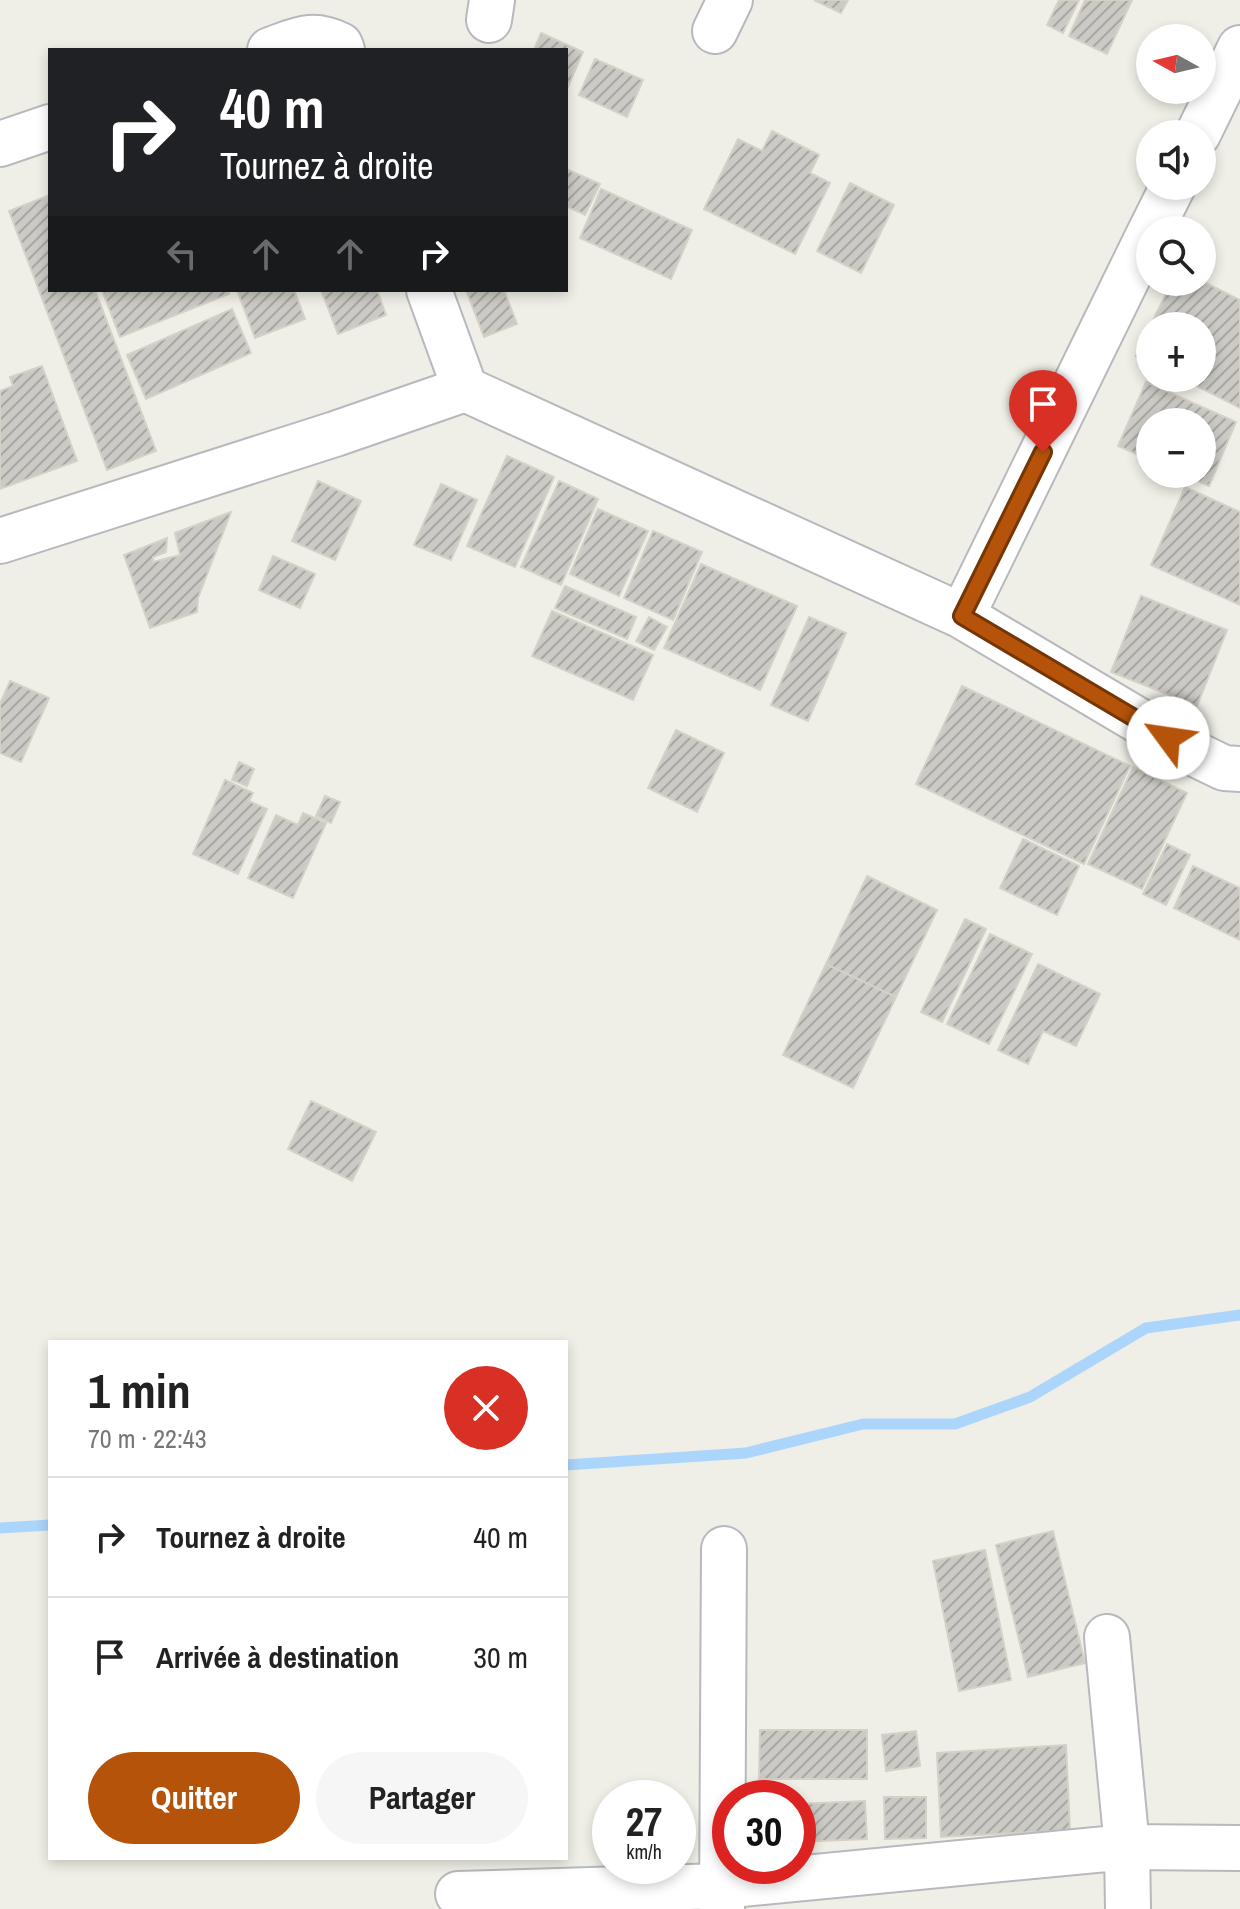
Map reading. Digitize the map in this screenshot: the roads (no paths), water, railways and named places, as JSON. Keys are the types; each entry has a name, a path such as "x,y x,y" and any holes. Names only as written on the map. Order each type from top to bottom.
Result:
{"street":[{"path":"276,48 310,36 326,38 341,48"},
{"path":"1205,120 1240,48"},
{"path":"0,144 48,128"},
{"path":"962,616 1136,260"},
{"path":"430,292 465,389"},
{"path":"0,541 465,389 962,616 1193,753 1224,768 1240,769"},
{"path":"721,1898 724,1549"},
{"path":"1107,1637 1127,1847 1128,1909"},
{"path":"458,1894 721,1898 1127,1847 1240,1848"}],"waterway":[{"path":"568,1465 746,1453 863,1424 955,1424 1030,1397 1146,1328 1240,1315"},
{"path":"0,1528 48,1525"}]}
